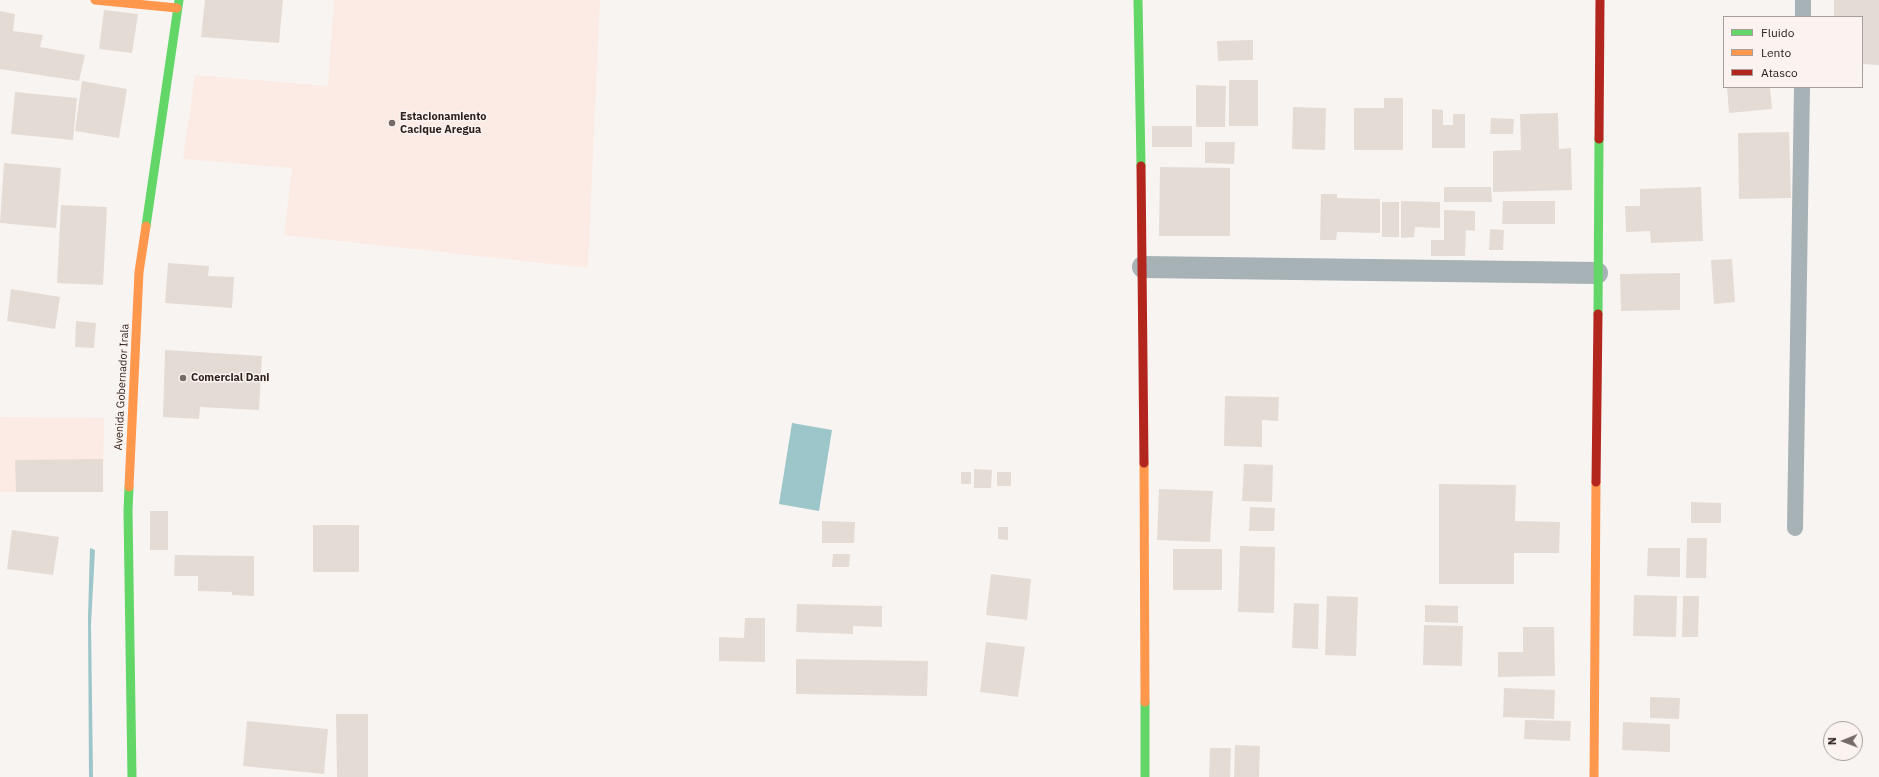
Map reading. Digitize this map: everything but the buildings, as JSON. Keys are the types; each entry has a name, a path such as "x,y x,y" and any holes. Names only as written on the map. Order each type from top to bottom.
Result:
{"street":[{"path":"95,0 178,4"},
{"path":"1138,0 1143,267 1145,777"},
{"path":"1594,777 1600,0"},
{"name":"Avenida Gobernador Irala","path":"132,777 128,511 139,272 178,4"},
{"path":"1143,267 1597,273"}],"lane":[{"path":"1803,0 1803,16"},
{"path":"1795,528 1802,88"}],"shaded area":[{"name":"Estacionamiento Cacique Aregua","path":"334,0 600,0 588,268 284,235 292,168 183,159 195,75 328,86"},
{"path":"0,417 104,418 103,492 0,492"}],"water":[{"path":"792,423 832,430 819,511 779,504"},
{"path":"90,548 95,550 91,624 93,777 89,777 88,617"}],"traffic: fast":[{"path":"146,226 179,0"},
{"path":"1138,0 1141,166"},
{"path":"1598,314 1599,139"},
{"path":"129,487 128,511 132,777"},
{"path":"1145,702 1145,777"}],"traffic: slow":[{"path":"95,0 177,8"},
{"path":"129,487 139,272 146,226"},
{"path":"1144,463 1145,702"},
{"path":"1594,777 1596,482"}],"traffic: jam":[{"path":"1599,139 1600,0"},
{"path":"1141,166 1144,463"},
{"path":"1596,482 1598,314"}],"place":[{"name":"Estacionamiento Cacique Aregua","path":"392,123"},
{"name":"Comercial Dani","path":"183,378"}]}
